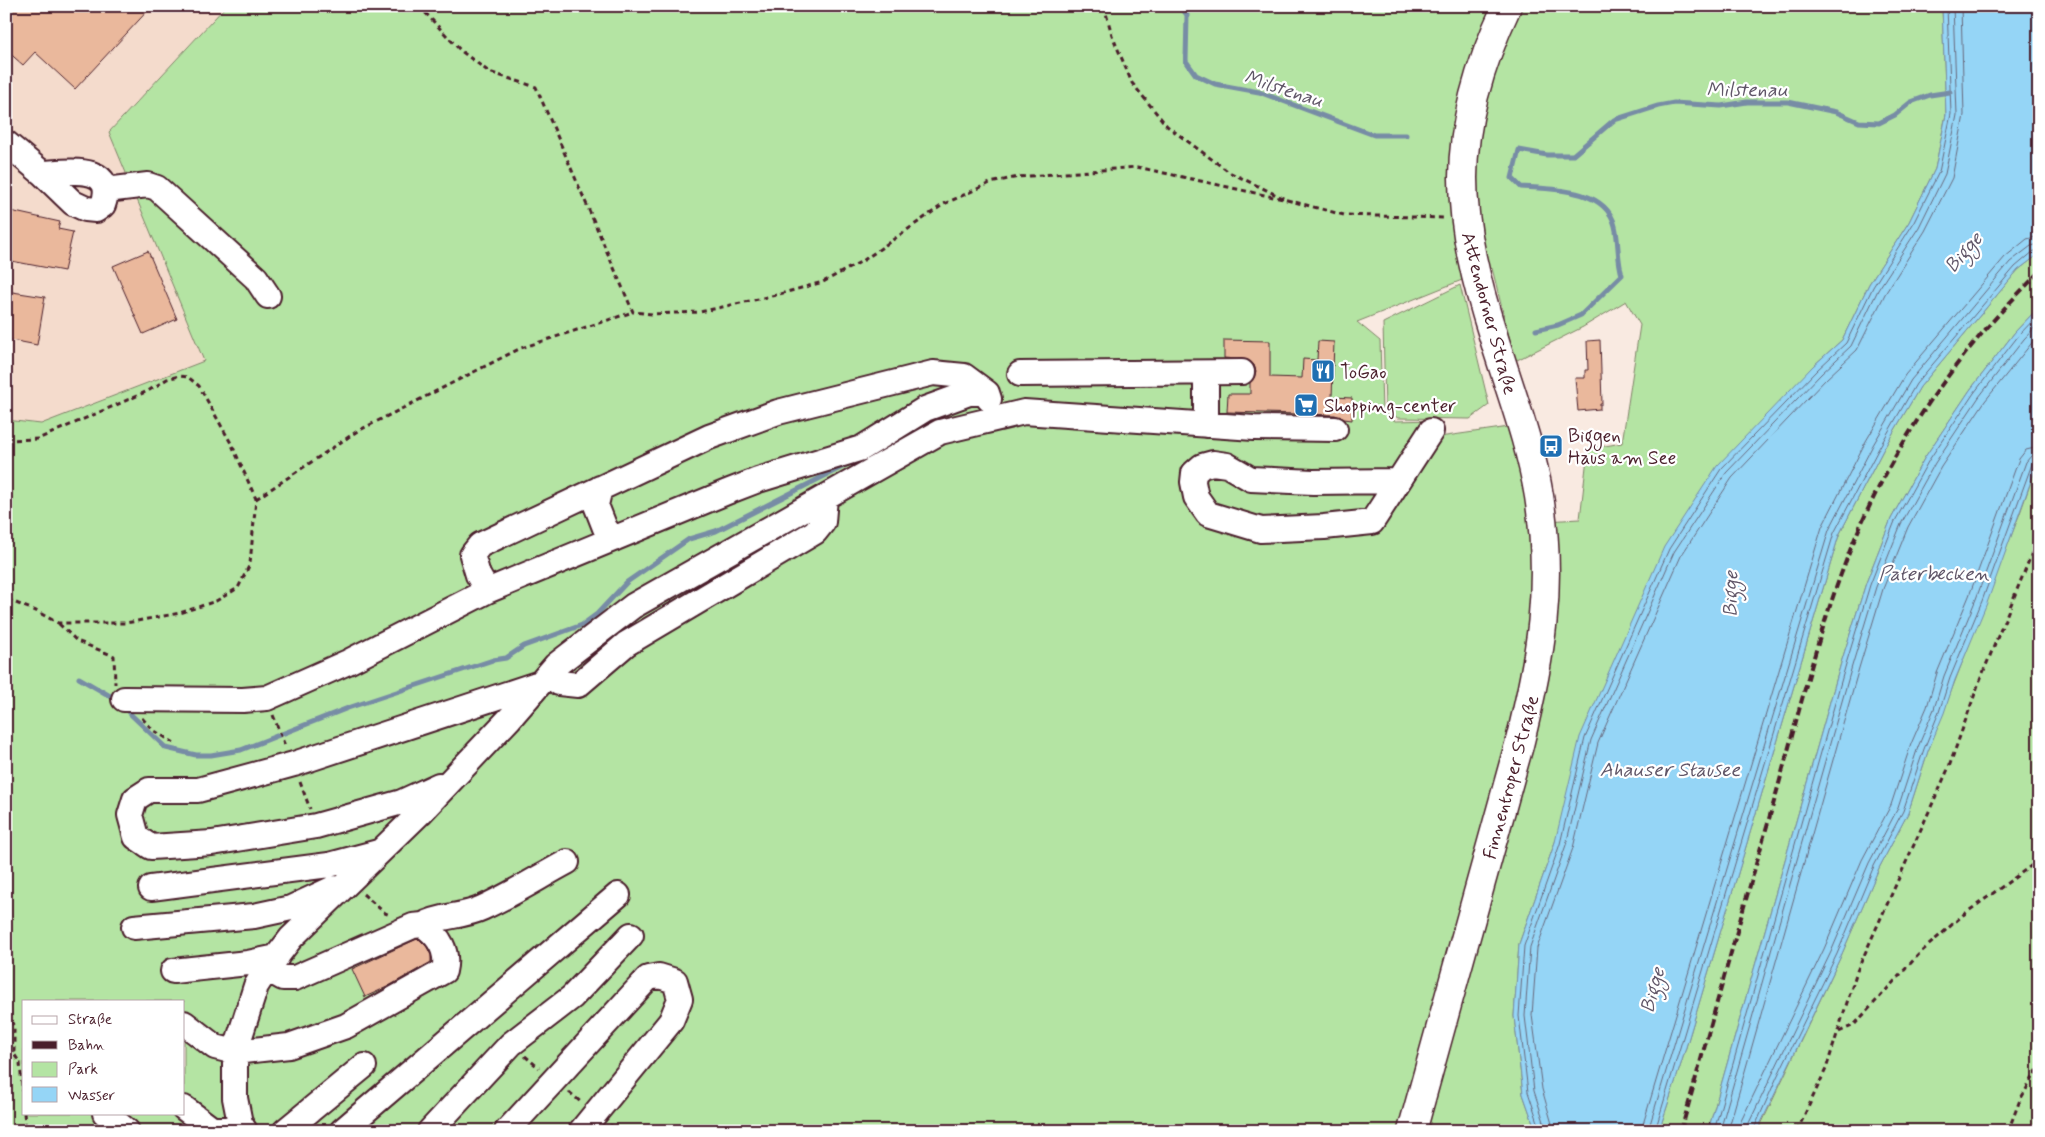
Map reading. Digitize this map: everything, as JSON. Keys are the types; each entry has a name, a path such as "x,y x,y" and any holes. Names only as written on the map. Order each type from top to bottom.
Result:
{"main road":[{"name":"Attendorner Straße","path":"1507,6 1487,55 1475,95 1468,128 1463,178 1466,217 1475,271 1492,335 1519,417"},
{"name":"Finnentroper Straße","path":"1412,1131 1508,788 1540,654 1545,596 1544,538 1535,476 1519,417"}],"street":[{"path":"6,142 73,203 86,209 96,210 103,205 106,190 148,185 157,188 256,278 268,296"},
{"path":"1020,374 1242,372"},
{"path":"1206,373 1206,425"},
{"path":"487,591 478,575 472,555 480,545 709,437 769,416 933,374 964,376 986,393 998,418"},
{"path":"124,699 243,700 267,698 348,662 487,591 758,480 862,448 925,409 969,393 986,393"},
{"path":"185,1109 211,1130 242,1127 234,1081 235,1052 256,986 272,963 291,938 452,779 510,718 556,665 633,606 940,432 1024,412 1254,428 1335,430"},
{"path":"1398,481 1312,482 1251,479 1227,464 1213,463 1202,466 1194,473 1193,482 1196,497 1208,514 1261,530 1324,527 1372,522 1430,431"},
{"path":"600,488 596,505 605,528 614,540"},
{"path":"452,779 402,802 316,826 212,843 152,846 136,837 130,815 135,799 149,790 198,790 294,764 544,679"},
{"path":"151,888 329,865 380,852"},
{"path":"272,963 283,978 295,978 418,925 481,909 567,862"},
{"path":"134,927 254,916 291,908 349,882"},
{"path":"342,1131 618,895"},
{"path":"185,1024 215,1047 235,1052 289,1046 346,1026 444,971 445,950 431,930 418,925"},
{"path":"430,1131 511,1044 572,997 631,936"},
{"path":"172,971 248,963 272,963"},
{"path":"507,1131 648,978 659,976 675,981 680,999 672,1021 581,1131"},
{"path":"285,1131 364,1066"},
{"path":"106,1114 126,1131"}],"path":[{"path":"419,6 461,51 488,72 536,87 633,312"},
{"path":"1104,6 1112,35 1132,83 1168,126 1229,172 1288,200"},
{"path":"256,499 356,432 521,348 633,312 652,314 700,312 823,282 864,260 944,204 990,183 1018,177 1137,167 1288,200 1344,215 1434,219 1466,217"},
{"path":"6,440 38,438 148,391 167,379 179,376 188,377 199,386 232,445 256,499 250,564 238,588 216,601 180,613 126,623 58,623 36,611 6,599"},
{"path":"1797,1131 1826,1069 1858,971 1949,767 1978,685 2039,536"},
{"path":"278,730 282,740"},
{"path":"1839,1032 1854,1025 1921,952 1963,915 2039,860"},
{"path":"349,882 385,913 418,925"},
{"path":"6,1013 14,1026 14,1054 20,1063 22,1085"},
{"path":"2008,1131 2020,1100 2039,1067"},
{"path":"24,1114 26,1131"}],"shaded area":[{"path":"6,6 226,6 109,132 204,361 41,424 6,420"}],"green space":[{"path":"226,6 1942,6 1946,114 1935,169 1909,222 1869,284 1842,340 1813,366 1555,842 1519,944 1514,1016 1523,1094 1536,1131 6,1131 6,420 41,424 204,361 109,132","holes":["1492,268 1515,361 1583,327 1626,301 1640,325 1622,443 1588,449 1580,519 1529,522 1527,479 1509,427 1439,437 1436,420 1395,421 1382,411 1380,341 1357,322"]},
{"path":"2039,254 2039,307 2015,332 1970,390 1925,457 1891,519 1866,583 1841,663 1708,1131 1659,1131 1681,1064 1839,535 1883,450 1920,387 2018,270"},
{"path":"1460,285 1489,405 1470,419 1398,418 1385,410 1383,323"},
{"path":"2039,459 2039,1131 1758,1131 1841,956 1879,868 1908,813 1928,751"}],"water":[{"name":"Ahauser Stausee","path":"1942,6 2039,6 2039,254 2018,270 1920,387 1883,450 1839,535 1681,1064 1659,1131 1536,1131 1523,1094 1514,1016 1519,944 1555,842 1580,737 1664,547 1717,466 1813,366 1842,340 1869,284 1909,222 1935,169 1946,115"},
{"name":"Paterbecken","path":"2039,307 2039,459 1987,603 1928,751 1908,813 1879,868 1841,956 1757,1131 1708,1131 1841,663 1866,583 1891,519 1925,457 1970,390 2015,332"}],"building":[{"path":"6,6 152,6 75,89 35,52 23,65 6,50"},
{"path":"6,210 60,222 58,229 73,232 64,271 6,260"},
{"path":"148,251 177,319 143,334 113,266"},
{"path":"6,291 45,297 37,345 6,339"},
{"path":"1224,340 1270,341 1270,377 1302,378 1303,359 1317,360 1318,341 1334,342 1332,397 1352,398 1352,420 1335,415 1227,412 1228,394 1250,394 1250,382 1254,378 1256,371 1254,365 1248,360 1224,358"},
{"path":"1600,340 1602,404 1600,404 1600,409 1578,411 1575,378 1585,378 1585,370 1588,370 1587,341"},
{"path":"417,939 427,947 431,955 431,962 365,997 352,969"}],"waterway":[{"name":"Milstenau","path":"1180,6 1187,15 1186,61 1196,75 1215,84 1259,92 1374,135 1406,135"},
{"name":"Milstenau","path":"1536,330 1558,325 1581,315 1622,275 1615,226 1610,213 1601,204 1589,197 1576,193 1521,187 1512,178 1519,150 1547,155 1573,155 1614,120 1674,103 1721,106 1747,102 1788,102 1836,112 1859,122 1879,123 1895,115 1911,102 1930,95 1950,92"},
{"path":"900,438 931,424"},
{"path":"123,707 166,748 196,755 211,755 241,750 348,708 493,660 506,658 524,646 582,625 597,614 627,582 689,539 716,531 850,463"},
{"path":"79,678 117,700"}],"railway":[{"path":"1681,1131 1809,674 1849,553 1885,476 1929,403 1980,336 2039,273"}],"place":[{"name":"ToGao","path":"1323,371"},
{"name":"Shopping-center","path":"1306,405"},
{"name":"Biggen Haus am See","path":"1551,446"}],"water label":[{"name":"Bigge","path":"1963,252"},
{"name":"Bigge","path":"1730,594"},
{"name":"Bigge","path":"1652,990"}]}
